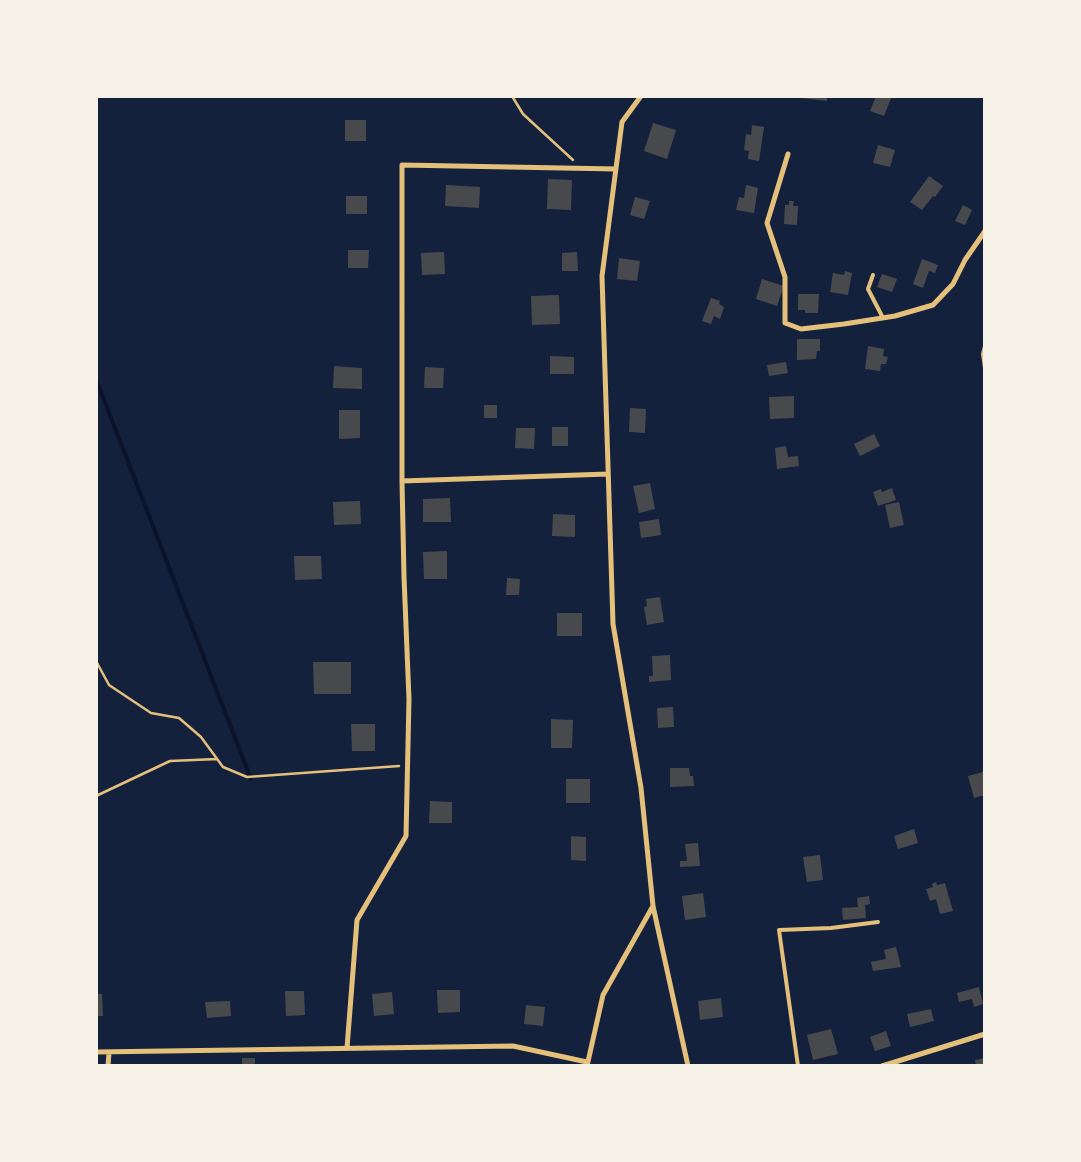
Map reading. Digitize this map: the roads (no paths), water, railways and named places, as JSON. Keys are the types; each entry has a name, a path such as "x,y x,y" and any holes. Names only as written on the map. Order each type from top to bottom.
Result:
{"street":[{"path":"641,96 622,122 602,276 613,624 641,788 653,906 688,1066"},
{"path":"788,154 767,223 785,277 786,323 801,329 895,316 933,305 953,284 965,260 985,231"},
{"path":"347,1048 357,920 406,836 409,699 402,481 402,165 616,169"},
{"path":"402,481 608,474"},
{"path":"96,1052 513,1046 587,1064 603,995 653,906"},
{"path":"882,1066 985,1034"},
{"path":"108,1066 109,1052"}],"lane":[{"path":"873,275 868,289 883,318"},
{"path":"985,346 983,354 985,368"},
{"path":"798,1066 779,930 831,928 878,922"}],"waterway":[{"path":"96,379 251,779"}]}
